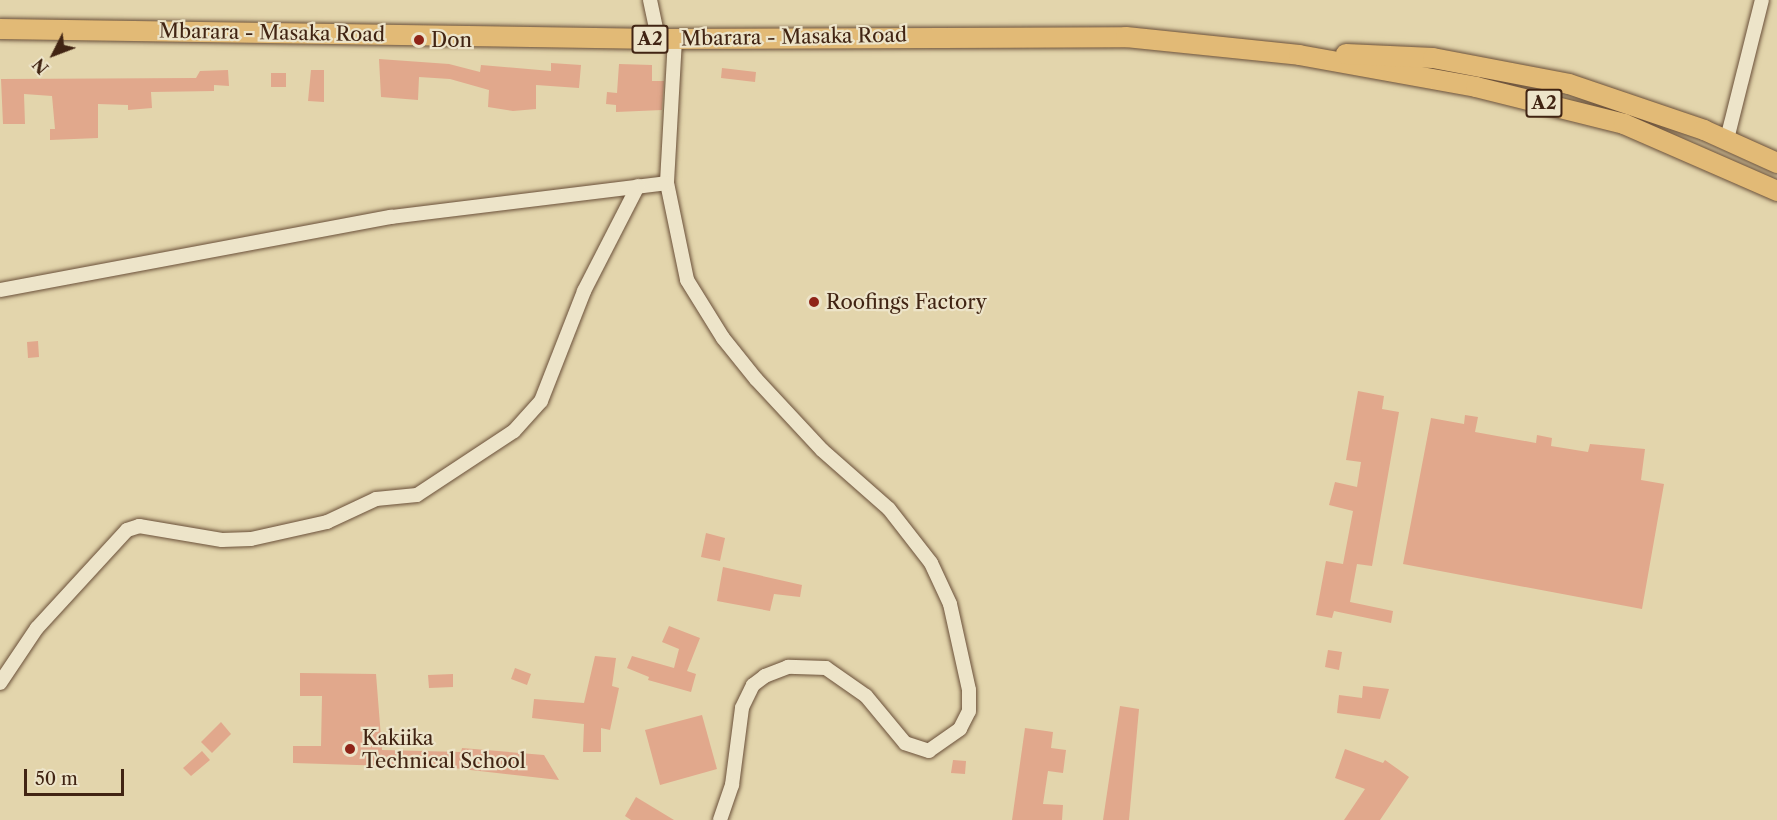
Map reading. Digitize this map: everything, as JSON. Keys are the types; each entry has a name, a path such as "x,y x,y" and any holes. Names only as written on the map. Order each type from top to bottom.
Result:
{"highway":[{"name":"Mbarara - Masaka Road","path":"0,29 667,39 1126,37 1299,55 1476,87 1624,124 1777,191"},
{"name":"Mbarara - Masaka Road","path":"1299,55 1433,58 1569,84 1727,140 1777,163"}],"street":[{"path":"650,0 667,39 667,183 687,280 723,338 822,450 889,509 931,563 950,604 969,690 969,711 960,729 929,751 905,743 867,696 826,669 788,667 765,676 753,685 742,708 732,785 720,820"},
{"path":"1727,140 1762,0"},
{"path":"0,290 391,217 667,183"},
{"path":"0,683 37,628 128,530 139,526 222,540 251,539 327,522 376,499 417,495 514,431 541,401 584,291 638,186"}],"building":[{"path":"379,59 449,64 480,72 481,65 551,71 551,63 581,65 579,88 536,85 536,109 513,111 488,107 489,90 450,79 419,77 418,100 381,97"},
{"path":"619,64 652,65 652,81 664,81 662,110 616,112 616,105 606,104 607,92 617,93"},
{"path":"722,68 756,72 755,82 721,78"},
{"path":"228,70 229,86 214,85 214,91 151,92 152,108 128,110 128,105 98,104 98,138 50,140 50,129 55,129 52,96 24,94 25,124 3,124 1,79 196,78 200,71"},
{"path":"311,70 324,70 324,102 308,101"},
{"path":"271,73 286,73 286,87 271,87"},
{"path":"38,341 39,357 28,358 27,342"},
{"path":"1358,391 1384,396 1382,409 1399,412 1372,566 1357,564 1350,602 1393,611 1391,623 1334,611 1332,618 1316,615 1326,561 1343,564 1353,511 1329,505 1335,482 1357,487 1361,462 1346,460"},
{"path":"1465,415 1478,417 1475,432 1536,443 1537,435 1552,438 1551,446 1588,452 1590,444 1645,449 1641,480 1664,484 1642,609 1403,564 1431,418 1464,424"},
{"path":"706,533 725,538 720,561 701,557"},
{"path":"723,567 802,585 800,597 774,594 770,611 717,601"},
{"path":"669,626 700,638 687,671 696,674 691,692 648,680 649,677 627,668 632,656 674,668 679,649 662,642"},
{"path":"1328,650 1342,652 1339,670 1325,667"},
{"path":"595,656 616,658 612,686 619,688 610,730 601,728 601,752 583,752 584,724 532,718 534,699 584,703"},
{"path":"515,668 531,674 527,685 511,679"},
{"path":"300,673 376,674 382,750 461,752 462,748 544,755 559,780 453,768 293,763 293,746 321,746 322,696 300,696"},
{"path":"453,674 453,687 429,688 428,675"},
{"path":"1363,686 1389,689 1380,719 1337,713 1339,695 1362,698"},
{"path":"1120,706 1139,709 1129,820 1103,820"},
{"path":"702,715 717,769 660,785 645,730"},
{"path":"221,722 231,734 212,753 201,742"},
{"path":"1025,728 1053,732 1051,748 1066,750 1063,773 1048,771 1043,804 1063,805 1062,820 1012,820"},
{"path":"1345,749 1383,763 1385,760 1409,777 1380,820 1344,820 1365,789 1335,778"},
{"path":"202,751 210,760 191,776 183,768"},
{"path":"953,760 966,761 965,774 951,773"},
{"path":"636,797 674,820 631,820 625,816"}],"place":[{"name":"Don","path":"419,40"},
{"name":"Roofings Factory","path":"814,302"},
{"name":"Kakiika Technical School","path":"350,749"}]}
